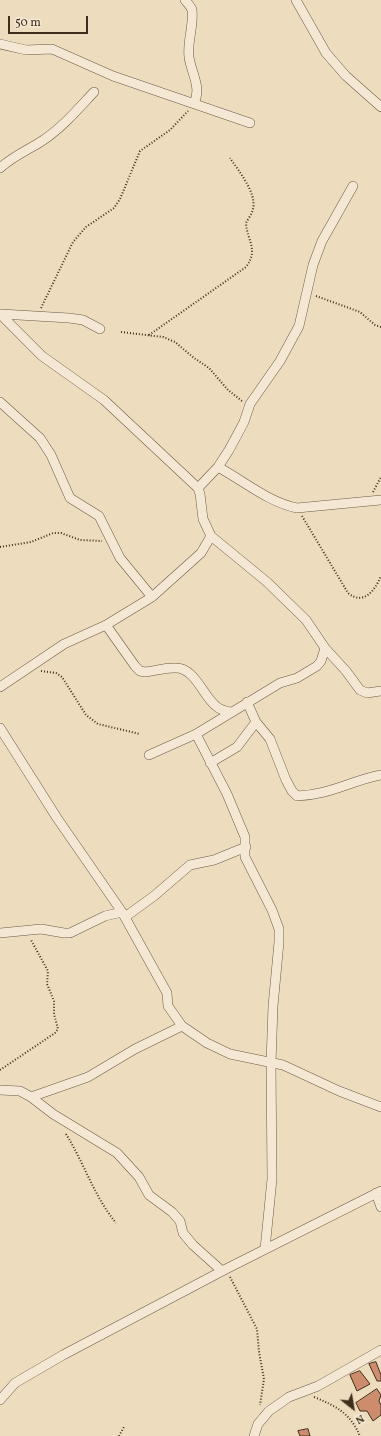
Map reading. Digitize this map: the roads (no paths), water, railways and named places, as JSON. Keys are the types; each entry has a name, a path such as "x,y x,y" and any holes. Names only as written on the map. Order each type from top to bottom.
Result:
{"street":[{"path":"184,0 192,10 189,56 197,86 198,96 194,103"},
{"path":"296,0 326,53 346,76 381,107"},
{"path":"0,44 26,50 52,49 113,76 194,103 250,124"},
{"path":"0,168 19,153 41,142 54,132 94,92"},
{"path":"198,488 218,467 229,450 244,422 249,406 262,385 280,361 299,326 313,265 322,241 353,186"},
{"path":"0,314 83,320 100,329"},
{"path":"0,314 42,356 104,400 198,488 203,519 211,536 268,582 306,620 325,648 362,692 367,693 381,691"},
{"path":"0,402 40,438 51,455 70,498 99,516 120,558 152,597"},
{"path":"218,467 275,502 298,508 381,500"},
{"path":"0,687 64,644 106,625 152,597 201,553 211,536"},
{"path":"106,625 134,666 140,671 145,672 177,667 184,669 190,674 214,705 220,710 230,712"},
{"path":"149,755 196,734 280,683 297,678 317,666 321,662 325,648"},
{"path":"247,702 256,722 270,739 286,780 292,791 298,796 314,795 332,791 363,779 381,775"},
{"path":"210,763 237,747 256,722"},
{"path":"0,728 57,818 124,914 167,993 168,1006 171,1012 182,1026 207,1043 230,1054 283,1065 359,1100 381,1107"},
{"path":"196,734 227,794 245,837 245,857 272,910 278,929 279,942 273,1006 271,1063 272,1179 265,1249"},
{"path":"0,933 41,929 64,933 70,932 106,916 124,914 154,896 190,865 214,860 246,846"},
{"path":"32,1097 88,1077 135,1049 182,1026"},
{"path":"0,1090 20,1091 32,1097 53,1114 117,1153 139,1177 149,1195 172,1212 180,1221 183,1233 193,1245 224,1270"},
{"path":"0,1400 15,1383 224,1270 378,1192 381,1207"},
{"path":"254,1436 258,1424 269,1411 289,1397 318,1386 381,1350"}]}
